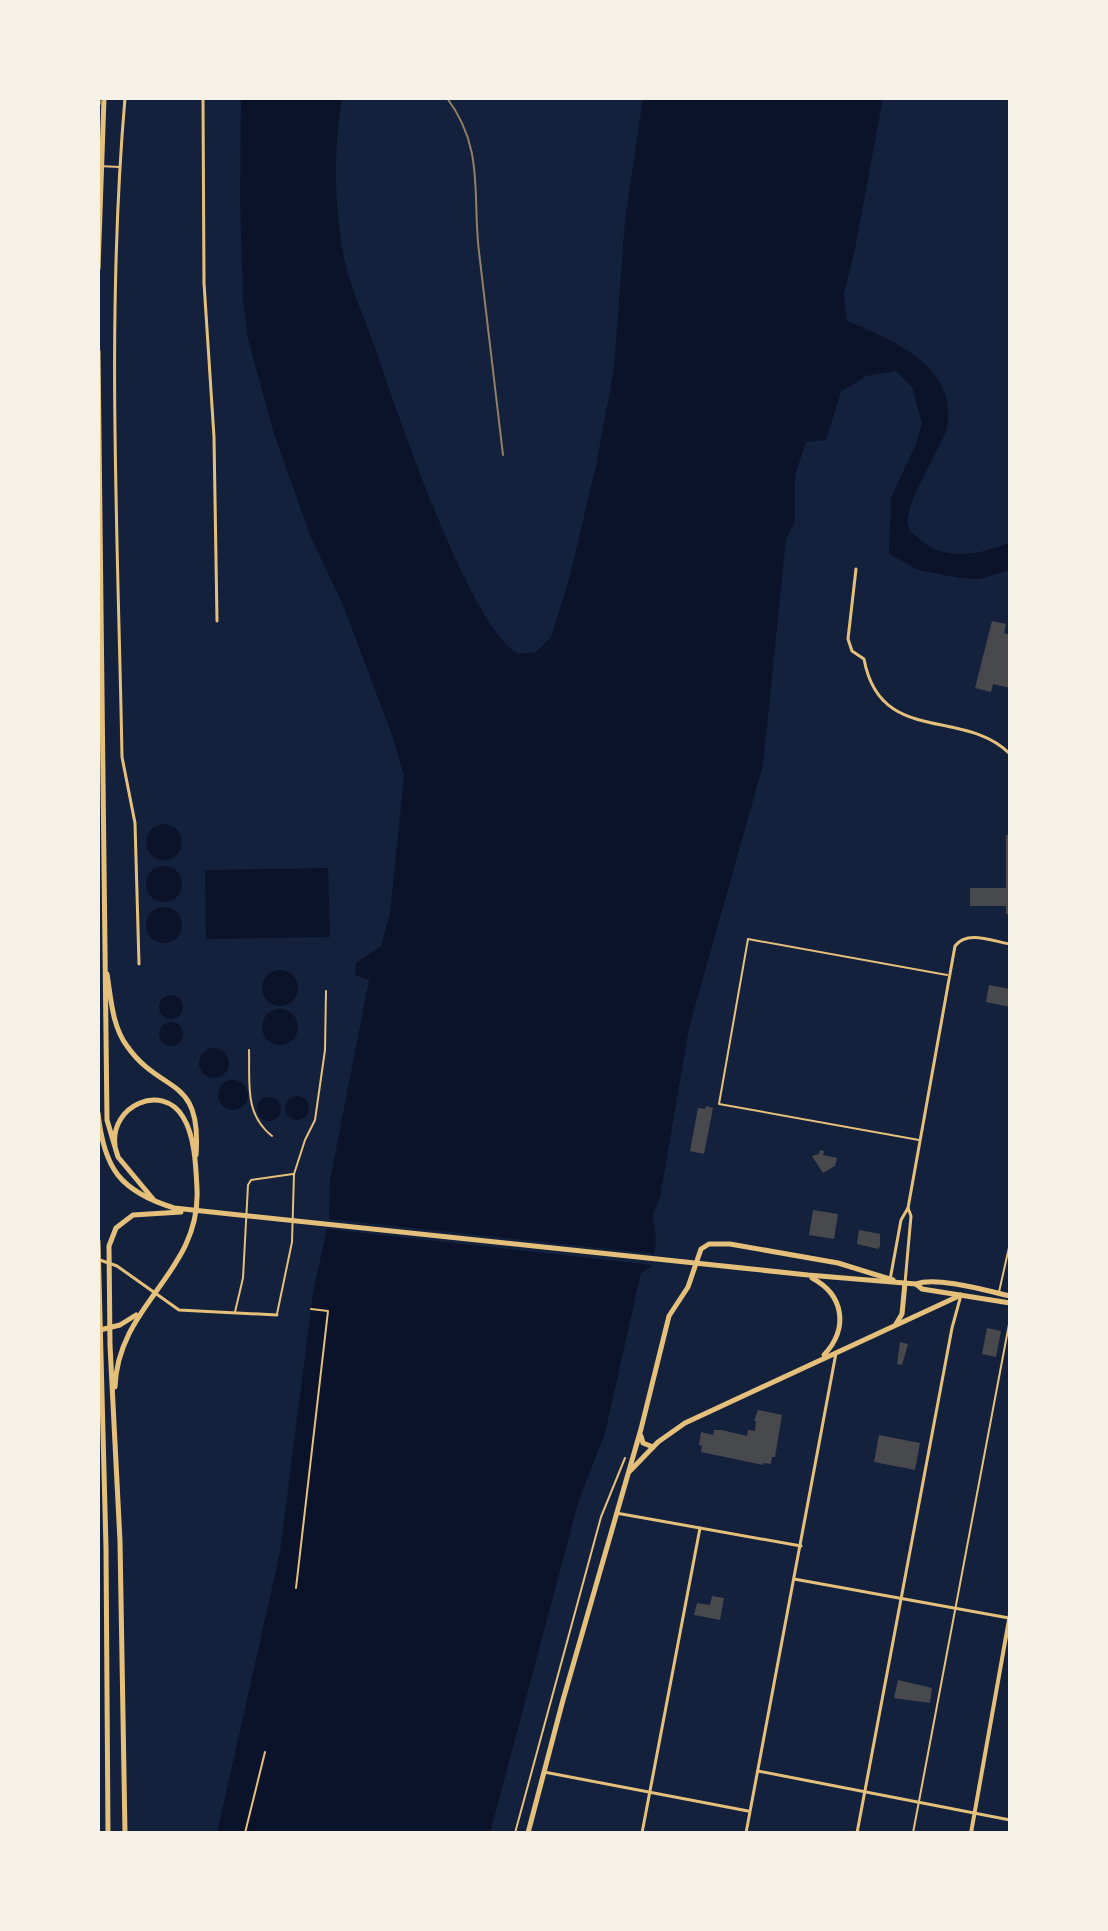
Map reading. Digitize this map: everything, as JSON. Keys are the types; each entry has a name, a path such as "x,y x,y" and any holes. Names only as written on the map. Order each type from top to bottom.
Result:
{"main road":[{"path":"98,269 104,98"},
{"path":"98,351 107,1120 118,1157 155,1201"},
{"path":"105,955 112,1005 121,1038 137,1058 177,1087 190,1103 197,1135 197,1206 193,1233 187,1248 140,1312 124,1340 117,1362 113,1404"},
{"path":"118,1157 115,1131 125,1112 138,1103 160,1100 170,1104 183,1117 195,1164"},
{"path":"98,1113 101,1137 110,1164 128,1186 139,1195 190,1212"},
{"path":"125,1833 120,1547 109,1262 111,1240 120,1224 133,1215 190,1212 808,1275 890,1280"},
{"path":"98,1241 106,1535 108,1833"},
{"path":"528,1833 641,1429 669,1316 688,1287 704,1246 730,1244 838,1263 905,1283 923,1281 1010,1296"},
{"path":"808,1275 826,1286 840,1313 838,1335 820,1359"},
{"path":"895,1327 902,1314 905,1283"},
{"path":"916,1284 922,1289 1010,1303"},
{"path":"629,1472 653,1447 685,1423 962,1294"},
{"path":"100,1330 120,1325 140,1312"},
{"path":"641,1429 643,1443 653,1447"}],"street":[{"path":"125,98 113,321 122,757 135,823 139,964"},
{"path":"203,98 204,283 214,437 217,621"},
{"path":"856,569 848,639 852,651 864,659 872,686 886,702 905,716 981,735 1010,754"},
{"path":"890,1280 921,1141 954,950 963,938 1010,944"},
{"path":"905,1283 911,1223 908,1208"},
{"path":"98,1260 109,1262 171,1306 187,1312 277,1315"},
{"path":"857,1833 952,1328 962,1294"},
{"path":"746,1833 836,1351"},
{"path":"616,1513 801,1546"},
{"path":"642,1833 700,1528"},
{"path":"794,1579 1010,1617 971,1833"},
{"path":"758,1771 1010,1820"},
{"path":"544,1772 750,1811"}],"lane":[{"path":"98,166 120,167"},
{"path":"921,1141 719,1104 745,954 748,939 951,975"},
{"path":"277,1315 292,1242 294,1174 315,1120 325,1050 326,991"},
{"path":"249,1050 252,1110 261,1127 272,1136"},
{"path":"235,1312 243,1278 248,1185 251,1180 294,1174"},
{"path":"999,1293 1010,1243"},
{"path":"913,1833 1010,1319"}],"path":[{"path":"296,1588 328,1311 311,1309"},
{"path":"515,1833 601,1517 628,1448"},
{"path":"245,1833 265,1752"}],"water":[{"path":"241,98 342,98 336,159 337,201 341,242 351,282 415,460 456,559 498,635 518,654 536,652 551,637 570,576 596,465 614,368 625,220 643,98 883,98 844,294 847,321 901,346 932,372 943,388 948,406 947,428 912,502 908,527 928,546 950,553 975,553 1010,542 1010,570 979,579 918,570 889,554 891,498 916,444 922,423 912,387 896,371 866,376 841,392 826,440 806,442 795,475 795,521 786,539 763,765 689,1028 660,1198 653,1215 656,1240 653,1265 641,1273 605,1433 579,1500 490,1833 217,1833 280,1552 313,1293 329,1219 330,1180 369,980 355,975 356,963 381,946 390,913 404,776 392,735 343,605 311,538 273,431 248,339 243,299 240,201"},
{"path":"164,824 176,830 182,842 176,854 164,860 152,854 146,842 152,830"},
{"path":"164,866 176,872 182,884 176,896 164,902 152,896 146,884 152,872"},
{"path":"328,868 330,937 206,939 205,870"},
{"path":"164,907 176,913 182,925 176,937 164,943 152,937 146,925 152,913"},
{"path":"280,970 292,976 298,988 292,1000 280,1006 268,1000 262,988 268,976"},
{"path":"171,995 179,999 183,1007 179,1015 171,1019 163,1015 159,1007 163,999"},
{"path":"280,1009 292,1015 298,1027 292,1039 280,1045 268,1039 262,1027 268,1015"},
{"path":"171,1022 179,1026 183,1034 179,1042 171,1046 163,1042 159,1034 163,1026"},
{"path":"214,1048 225,1052 229,1063 225,1074 214,1078 203,1074 199,1063 203,1052"},
{"path":"233,1080 244,1084 248,1095 244,1106 233,1110 222,1106 218,1095 222,1084"},
{"path":"297,1096 305,1100 309,1108 305,1116 297,1120 289,1116 285,1108 289,1100"},
{"path":"269,1097 277,1101 281,1109 277,1117 269,1121 261,1117 257,1109 261,1101"}],"pier":[{"path":"329,1219 655,1254 653,1265 327,1229"}],"building":[{"path":"992,621 1006,624 1004,633 1010,635 1010,688 993,684 991,692 975,688"},
{"path":"1006,835 1010,835 1010,914 1006,914 1006,906 970,906 970,888 1006,888"},
{"path":"989,985 1010,989 1010,1007 986,1002"},
{"path":"706,1106 713,1108 704,1154 690,1151 698,1108 705,1109"},
{"path":"820,1150 824,1151 823,1155 837,1158 835,1166 823,1173 812,1156 819,1154"},
{"path":"813,1210 838,1214 834,1239 809,1235"},
{"path":"859,1230 880,1234 878,1249 857,1244"},
{"path":"987,1328 1001,1331 996,1357 982,1354"},
{"path":"900,1342 908,1344 902,1365 897,1364"},
{"path":"758,1410 782,1415 771,1464 701,1452 701,1432 713,1435 714,1430 722,1430 747,1436 748,1430 755,1431 754,1421"},
{"path":"879,1435 920,1443 915,1470 874,1462"},
{"path":"712,1596 724,1598 720,1620 694,1615 697,1603 710,1605"},
{"path":"898,1680 932,1688 930,1703 894,1698"}],"railway":[{"path":"98,107 103,98"},
{"path":"447,98 467,135 475,172 479,252 503,455"}]}
